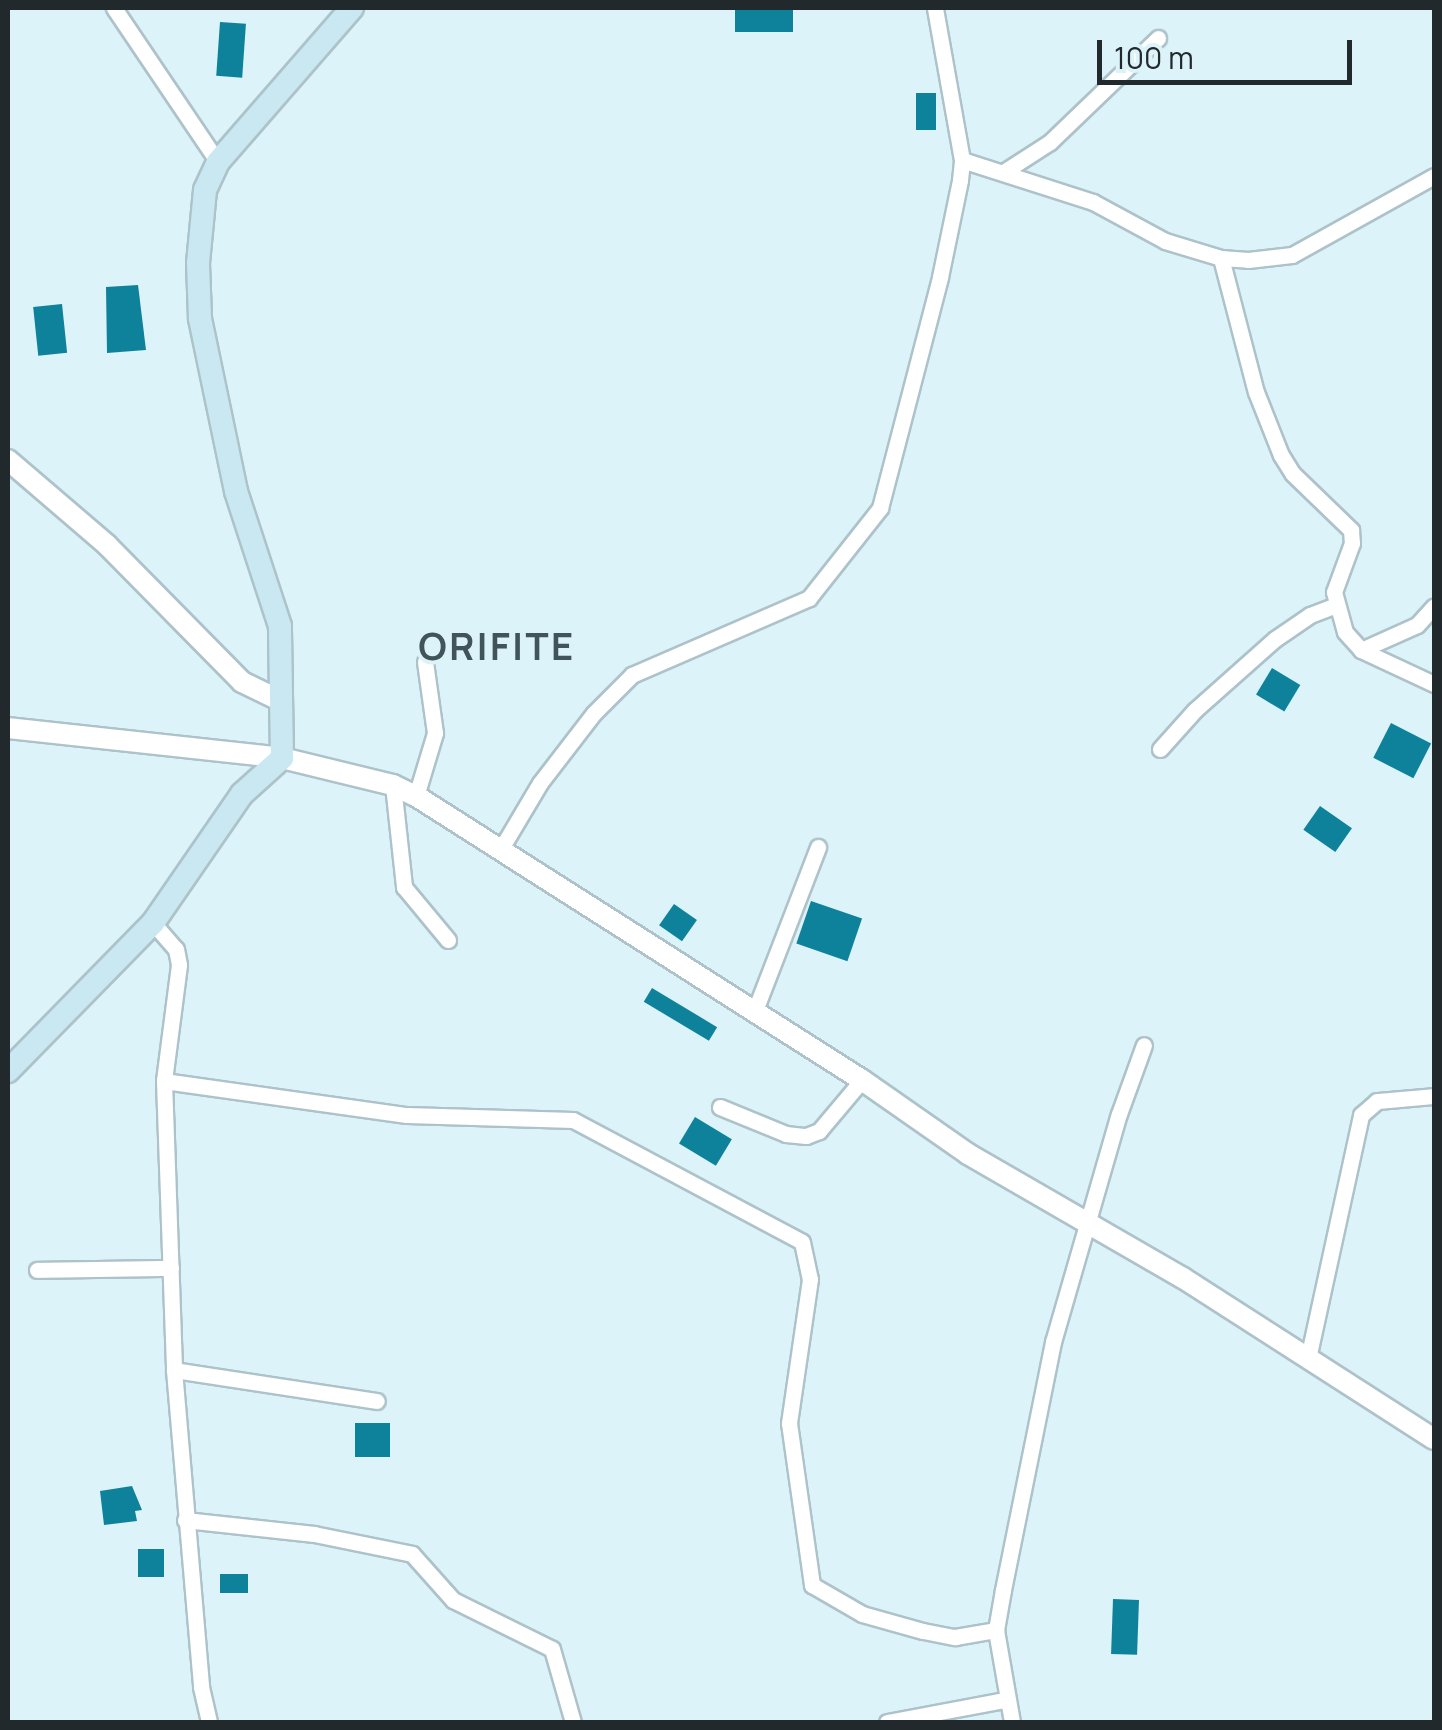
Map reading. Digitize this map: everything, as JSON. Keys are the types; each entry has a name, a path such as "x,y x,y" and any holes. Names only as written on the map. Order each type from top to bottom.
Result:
{"main road":[{"path":"8,1071 154,923 242,794 282,758 280,626 236,491 200,318 198,263 205,190 218,162 342,12"}],"street":[{"path":"114,8 218,162"},
{"path":"502,846 540,783 594,713 632,675 809,598 880,508 940,277 962,160 934,8"},
{"path":"1004,170 1050,142 1158,38"},
{"path":"962,160 1004,170 1093,202 1166,242 1220,258 1248,260 1292,255 1434,176"},
{"path":"1220,258 1256,392 1281,455 1293,474 1351,530 1352,543 1334,592 1334,606 1344,632 1362,650 1434,684"},
{"path":"8,460 108,545 242,682 281,701"},
{"path":"1160,749 1195,710 1275,639 1310,615 1334,606"},
{"path":"1362,650 1417,625 1434,606"},
{"path":"416,796 436,733 425,662"},
{"path":"8,728 282,758 393,784 502,846 862,1080 968,1154 1090,1221 1309,1354 1434,1439"},
{"path":"393,784 404,887 448,940"},
{"path":"754,1013 818,846"},
{"path":"154,923 176,949 179,965 164,1082 174,1370 201,1687 209,1722"},
{"path":"1012,1722 1005,1700 996,1630 1053,1342 1118,1114 1144,1046"},
{"path":"720,1107 786,1134 806,1136 820,1131 862,1080"},
{"path":"164,1082 407,1115 573,1120 802,1242 810,1279 789,1423 812,1586 862,1614 923,1631 955,1637 996,1630"},
{"path":"1309,1354 1361,1115 1377,1101 1434,1096"},
{"path":"37,1270 170,1268"},
{"path":"174,1370 378,1400"},
{"path":"185,1520 314,1534 412,1554 453,1600 552,1648 573,1722"},
{"path":"887,1722 1005,1700"}],"building":[{"path":"735,8 793,8 793,32 735,32"},
{"path":"220,22 246,24 242,78 216,76"},
{"path":"916,93 936,93 936,130 916,130"},
{"path":"138,285 146,350 107,353 106,287"},
{"path":"62,304 67,353 38,356 33,307"},
{"path":"1272,668 1300,685 1284,712 1256,695"},
{"path":"1391,723 1431,743 1413,778 1373,758"},
{"path":"1320,806 1352,828 1335,852 1303,830"},
{"path":"811,901 862,919 847,961 796,944"},
{"path":"674,904 697,920 682,941 659,925"},
{"path":"652,988 717,1027 709,1041 644,1002"},
{"path":"695,1117 732,1139 716,1166 679,1144"},
{"path":"355,1423 390,1423 390,1457 355,1457"},
{"path":"132,1486 142,1510 135,1511 137,1521 104,1525 100,1491"},
{"path":"138,1549 164,1549 164,1577 138,1577"},
{"path":"220,1574 248,1574 248,1593 220,1593"},
{"path":"1113,1599 1139,1600 1137,1655 1111,1654"}],"district":[{"name":"ORIFITE","path":"497,646"}]}
